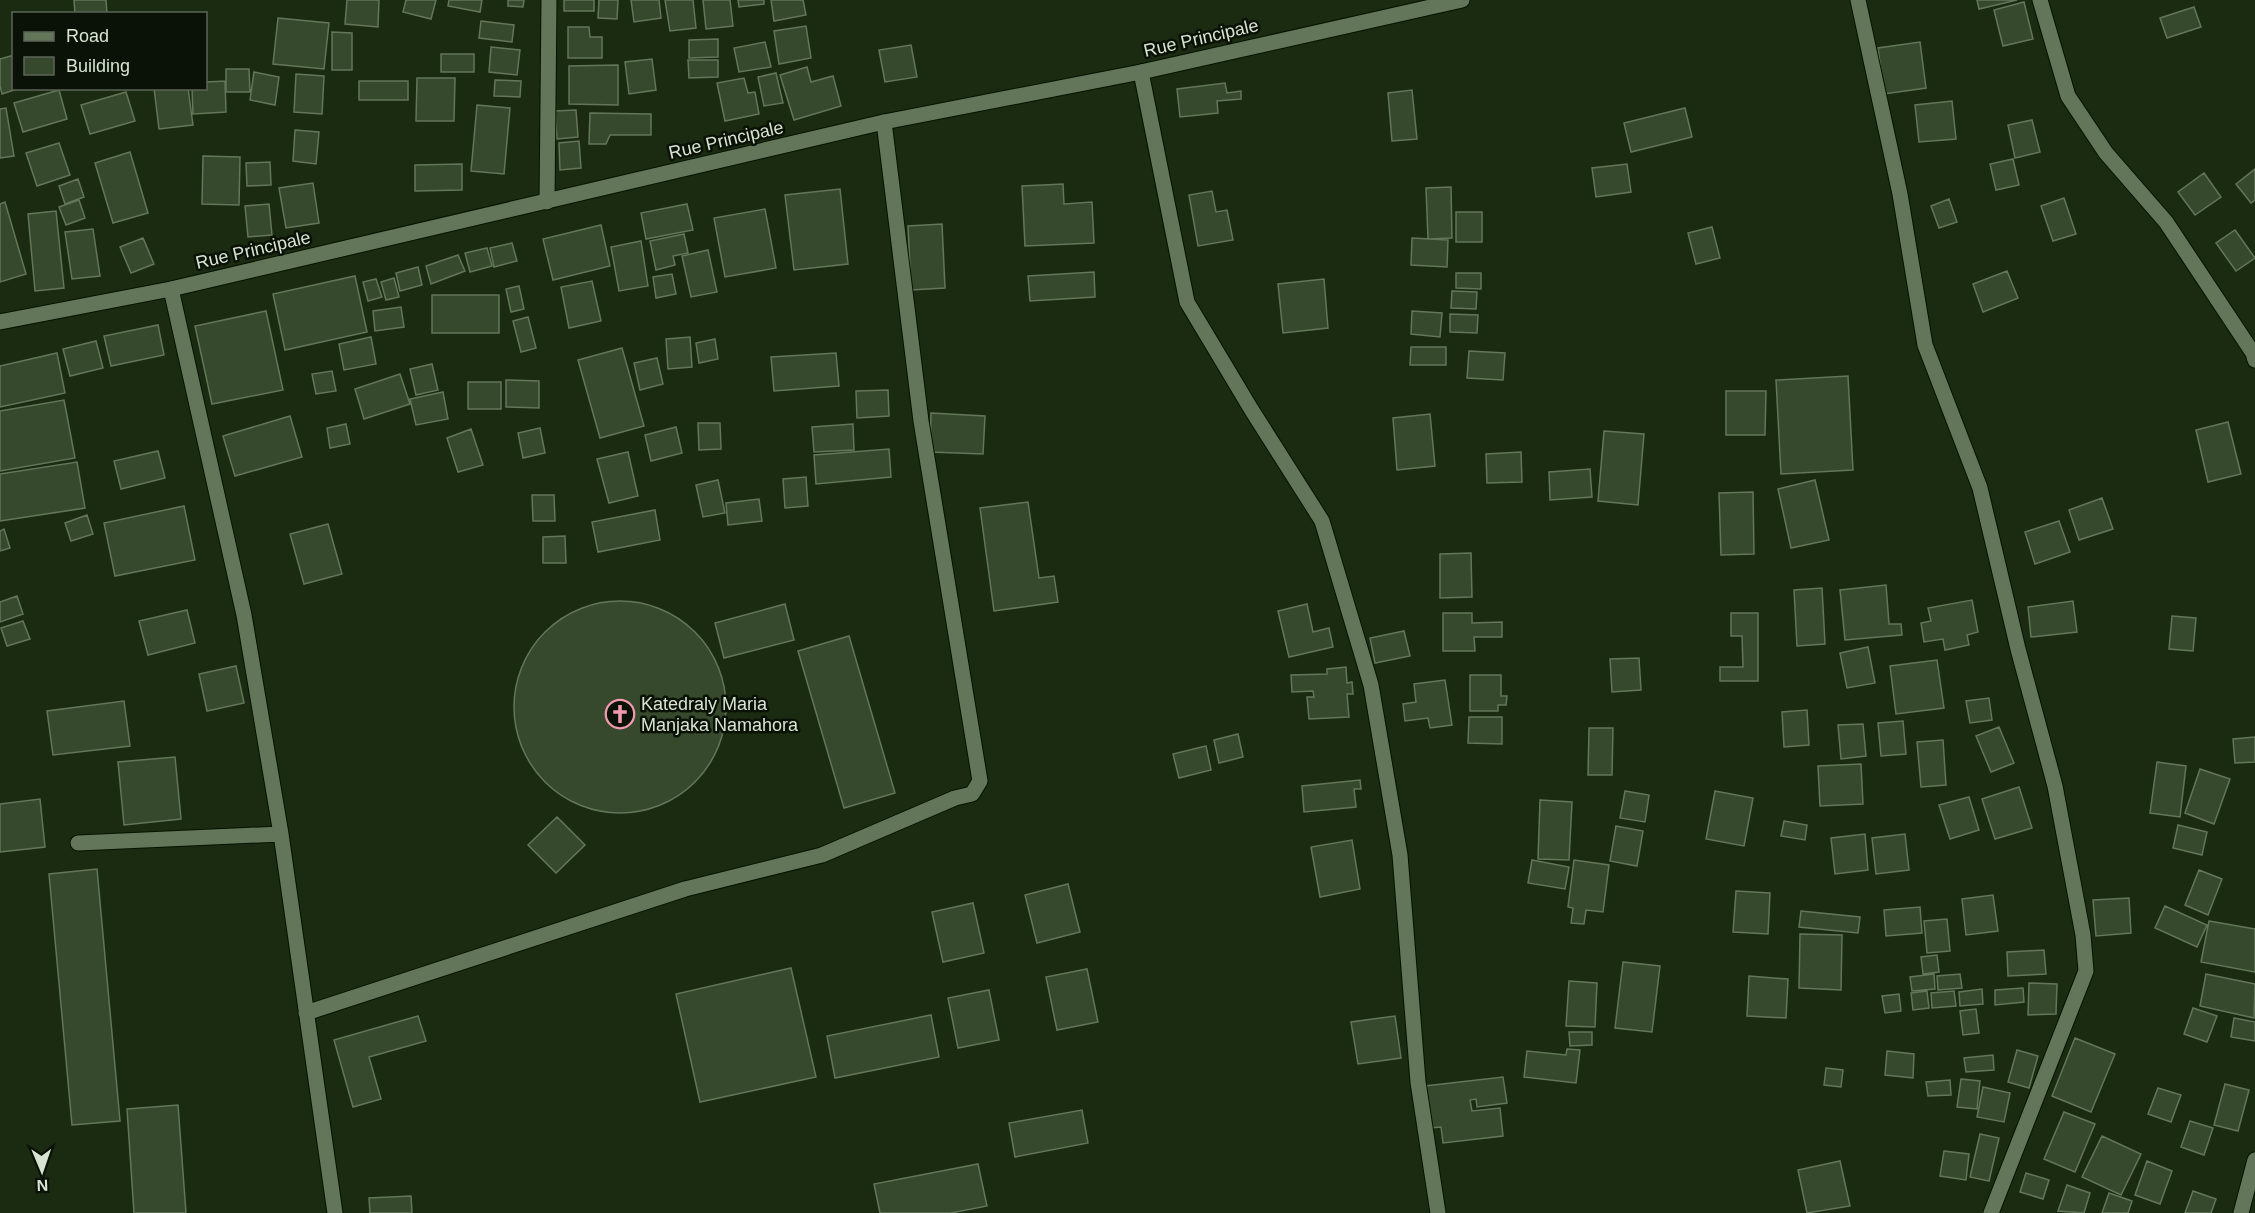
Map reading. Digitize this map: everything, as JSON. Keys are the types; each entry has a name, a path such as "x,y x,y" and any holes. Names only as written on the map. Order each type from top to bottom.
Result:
{"street":[{"path":"547,202 549,0"},
{"name":"Rue Principale","path":"0,322 171,289 884,122 1141,72 1462,0"},
{"path":"1858,0 1900,194 1924,345 1980,488 2018,650 2055,786 2083,935 2086,970 1991,1213"},
{"path":"2040,0 2068,96 2106,153 2166,222 2253,352 2255,360"},
{"path":"1141,72 1187,302 1322,521 1371,686 1400,855 1418,1082 1438,1213"},
{"path":"306,1013 685,889 822,855 955,798 972,794 980,781 921,421 884,122"},
{"path":"171,289 244,615 281,834 334,1213"},
{"path":"78,843 281,834"},
{"path":"2241,1213 2255,1160"}],"building":[{"path":"74,0 106,0 107,12 75,12"},
{"path":"347,0 379,0 378,27 345,24"},
{"path":"406,0 436,0 431,19 403,12"},
{"path":"449,0 482,0 480,12 448,6"},
{"path":"508,0 524,0 523,7 508,6"},
{"path":"564,0 594,0 594,11 564,11"},
{"path":"599,0 618,0 617,19 598,18"},
{"path":"631,0 659,0 661,18 634,22"},
{"path":"665,0 693,0 696,28 670,31"},
{"path":"703,0 730,0 733,26 706,29"},
{"path":"738,0 764,0 764,4 739,7"},
{"path":"771,0 803,0 806,15 774,21"},
{"path":"1977,0 2017,0 1979,9"},
{"path":"2024,2 2033,39 2003,46 1994,10"},
{"path":"2194,7 2201,27 2167,38 2160,18"},
{"path":"278,18 329,23 324,69 273,64"},
{"path":"481,21 514,25 512,42 479,38"},
{"path":"806,26 811,58 779,64 774,31"},
{"path":"568,27 589,27 590,37 602,37 602,58 568,58"},
{"path":"332,32 352,33 352,70 332,70"},
{"path":"718,39 718,57 689,58 689,40"},
{"path":"765,42 771,67 739,72 734,48"},
{"path":"1920,42 1926,88 1884,94 1878,48"},
{"path":"911,45 917,77 885,82 879,50"},
{"path":"491,47 520,50 517,75 489,72"},
{"path":"441,54 474,54 474,72 441,72"},
{"path":"12,56 12,90 14,90 2,94 0,86 0,59"},
{"path":"652,59 656,90 629,94 625,62"},
{"path":"688,60 718,60 718,77 689,78"},
{"path":"618,65 618,105 569,104 569,66"},
{"path":"807,67 811,82 833,76 841,106 794,120 780,75"},
{"path":"226,69 249,69 250,92 226,92"},
{"path":"254,72 279,77 275,105 250,100"},
{"path":"776,73 783,103 764,106 758,77"},
{"path":"296,74 324,76 322,114 294,112"},
{"path":"417,78 455,78 454,121 416,121"},
{"path":"744,78 748,93 755,92 759,114 725,121 717,83"},
{"path":"495,80 521,81 520,97 494,96"},
{"path":"225,81 226,112 193,114 192,90 207,90 207,82"},
{"path":"359,81 408,81 408,100 359,100"},
{"path":"1225,83 1227,93 1241,91 1241,99 1217,101 1218,113 1180,117 1177,89"},
{"path":"59,90 67,119 23,132 14,103"},
{"path":"154,90 188,90 193,125 159,129"},
{"path":"1412,90 1417,139 1392,141 1388,93"},
{"path":"126,92 135,121 90,134 81,105"},
{"path":"1952,101 1956,139 1919,142 1915,105"},
{"path":"477,105 510,108 504,174 471,171"},
{"path":"6,108 14,156 0,158 0,109"},
{"path":"1685,108 1692,137 1631,152 1624,123"},
{"path":"576,110 578,137 557,139 555,111"},
{"path":"590,113 651,114 651,135 610,135 606,144 589,144"},
{"path":"2032,120 2040,152 2015,158 2008,125"},
{"path":"295,130 319,132 316,164 293,161"},
{"path":"579,141 581,168 560,170 559,143"},
{"path":"59,143 70,175 37,186 26,153"},
{"path":"130,152 148,213 113,223 95,163"},
{"path":"203,156 240,157 239,205 202,204"},
{"path":"2013,159 2019,185 1996,190 1990,164"},
{"path":"270,162 271,185 247,186 246,163"},
{"path":"462,164 462,190 415,191 415,165"},
{"path":"1627,164 1631,192 1596,197 1592,168"},
{"path":"2255,169 2255,200 2251,203 2236,184"},
{"path":"2204,173 2221,197 2195,215 2178,192"},
{"path":"78,179 84,197 65,204 59,186"},
{"path":"313,183 319,223 286,228 279,188"},
{"path":"1063,184 1064,204 1092,202 1094,243 1025,246 1022,186"},
{"path":"1451,187 1452,238 1428,239 1426,188"},
{"path":"840,189 848,264 794,270 785,195"},
{"path":"1212,191 1216,212 1227,210 1233,240 1198,246 1189,195"},
{"path":"2064,198 2076,234 2053,241 2041,206"},
{"path":"1949,199 1957,222 1939,228 1931,206"},
{"path":"79,200 85,218 66,225 59,207"},
{"path":"5,202 26,274 0,282 0,204"},
{"path":"269,204 272,235 248,237 245,206"},
{"path":"687,204 693,230 646,239 641,213"},
{"path":"765,209 776,268 725,277 714,218"},
{"path":"56,211 64,288 35,291 28,214"},
{"path":"1456,212 1482,212 1482,242 1456,242"},
{"path":"942,224 945,288 911,290 908,226"},
{"path":"601,225 610,266 553,280 543,239"},
{"path":"1712,227 1720,258 1696,264 1688,233"},
{"path":"93,229 100,276 72,279 65,232"},
{"path":"2235,230 2255,258 2236,271 2216,243"},
{"path":"684,234 688,253 673,256 675,265 656,270 650,241"},
{"path":"143,238 154,264 131,273 120,247"},
{"path":"1412,238 1448,240 1447,267 1411,265"},
{"path":"641,241 648,286 619,291 611,247"},
{"path":"512,243 517,261 494,267 490,248"},
{"path":"487,248 492,266 470,272 465,253"},
{"path":"708,250 717,292 691,297 682,256"},
{"path":"458,255 465,271 431,284 426,266"},
{"path":"418,267 422,285 400,291 396,273"},
{"path":"2007,271 2018,298 1983,312 1973,284"},
{"path":"1094,272 1095,297 1030,301 1028,276"},
{"path":"1456,273 1481,273 1481,289 1456,288"},
{"path":"672,274 676,294 656,298 653,277"},
{"path":"355,276 367,332 285,350 273,294"},
{"path":"394,278 399,297 386,300 381,282"},
{"path":"376,279 382,297 368,301 363,282"},
{"path":"1324,279 1328,328 1283,333 1278,284"},
{"path":"592,281 601,321 569,328 561,287"},
{"path":"519,286 524,309 511,312 506,289"},
{"path":"1452,291 1477,292 1476,309 1451,308"},
{"path":"432,295 499,295 499,333 432,333"},
{"path":"401,307 404,327 375,331 373,311"},
{"path":"266,311 283,390 212,404 195,326"},
{"path":"1412,311 1442,313 1440,337 1411,334"},
{"path":"1450,314 1478,315 1477,333 1450,332"},
{"path":"528,317 536,348 521,352 513,321"},
{"path":"158,325 164,355 111,366 104,336"},
{"path":"371,337 376,364 344,370 339,344"},
{"path":"690,337 692,367 668,369 666,339"},
{"path":"715,339 718,359 699,363 696,343"},
{"path":"96,341 103,368 70,376 63,349"},
{"path":"1411,347 1446,347 1446,365 1410,365"},
{"path":"622,348 644,426 600,438 578,360"},
{"path":"1469,351 1505,353 1503,380 1467,378"},
{"path":"57,353 65,393 0,407 0,366"},
{"path":"836,353 839,386 774,391 771,357"},
{"path":"657,358 663,384 640,390 634,363"},
{"path":"432,364 438,390 416,395 410,369"},
{"path":"332,371 336,391 316,394 312,374"},
{"path":"400,374 410,404 364,419 355,389"},
{"path":"1848,376 1853,470 1781,474 1776,380"},
{"path":"506,380 539,381 539,408 506,407"},
{"path":"468,382 501,382 501,409 468,409"},
{"path":"888,390 889,416 857,418 856,391"},
{"path":"1726,391 1766,391 1765,435 1726,435"},
{"path":"443,392 448,419 416,425 410,399"},
{"path":"64,400 75,458 0,471 0,411"},
{"path":"931,413 985,416 983,454 930,452"},
{"path":"1430,414 1435,466 1397,470 1393,418"},
{"path":"290,416 302,457 235,476 223,436"},
{"path":"2228,422 2241,474 2208,482 2196,430"},
{"path":"698,423 720,423 721,449 699,450"},
{"path":"346,424 350,444 330,448 327,428"},
{"path":"853,424 854,450 814,452 812,427"},
{"path":"676,427 682,453 651,461 645,435"},
{"path":"540,428 545,453 523,458 518,433"},
{"path":"471,429 483,465 458,472 447,438"},
{"path":"1604,431 1644,434 1638,505 1598,501"},
{"path":"889,449 891,477 816,484 814,455"},
{"path":"158,451 165,478 121,489 114,461"},
{"path":"628,452 638,496 609,503 597,459"},
{"path":"1521,452 1522,482 1487,483 1486,454"},
{"path":"77,462 85,508 0,521 0,474"},
{"path":"1590,469 1592,497 1550,500 1549,472"},
{"path":"806,477 808,506 785,508 783,479"},
{"path":"718,480 725,513 703,517 696,485"},
{"path":"1815,480 1829,540 1791,548 1778,489"},
{"path":"1753,492 1754,554 1721,555 1719,493"},
{"path":"532,495 554,495 555,521 533,521"},
{"path":"2102,498 2113,529 2079,540 2069,510"},
{"path":"759,499 762,521 728,525 726,503"},
{"path":"1028,502 1039,578 1054,576 1058,602 994,611 980,508"},
{"path":"184,506 195,560 115,576 104,523"},
{"path":"655,510 660,540 598,552 592,522"},
{"path":"87,515 93,534 71,541 65,523"},
{"path":"2059,521 2070,552 2035,564 2025,532"},
{"path":"328,524 342,574 304,584 290,534"},
{"path":"4,529 10,548 0,551 0,531"},
{"path":"565,536 566,563 543,563 543,537"},
{"path":"1471,553 1472,597 1440,598 1440,554"},
{"path":"1886,585 1889,624 1901,624 1902,635 1845,640 1840,590"},
{"path":"1822,588 1825,644 1797,646 1794,590"},
{"path":"17,596 23,614 0,622 0,602"},
{"path":"1972,600 1978,632 1967,635 1969,645 1945,650 1943,639 1924,642 1921,623 1931,621 1928,608"},
{"name":"Katedraly Maria Manjaka Namahora","path":"610,601 630,601 651,605 670,613 695,632 708,648 718,666 724,686 726,707 724,728 718,748 708,766 695,782 670,801 651,809 630,813 610,813 589,809 570,801 538,774 526,757 518,738 514,717 514,697 518,676 526,657 553,625 570,613 589,605"},
{"path":"2073,601 2077,632 2031,637 2028,607"},
{"path":"785,604 794,640 724,658 715,623"},
{"path":"1307,604 1313,632 1329,628 1333,647 1289,657 1278,611"},
{"path":"187,610 195,643 148,655 139,621"},
{"path":"1443,613 1472,613 1472,623 1502,622 1502,637 1474,637 1475,651 1443,651"},
{"path":"1731,613 1758,613 1758,681 1720,681 1720,667 1743,667 1742,636 1731,636"},
{"path":"2172,616 2196,618 2193,651 2169,649"},
{"path":"23,621 30,639 7,646 1,628"},
{"path":"1404,631 1410,656 1375,663 1370,638"},
{"path":"849,636 895,793 844,808 798,651"},
{"path":"1868,647 1875,683 1847,688 1840,653"},
{"path":"1639,658 1641,690 1612,692 1610,659"},
{"path":"1937,660 1944,708 1896,714 1890,666"},
{"path":"236,666 244,703 207,711 199,674"},
{"path":"1346,667 1347,683 1352,682 1353,694 1347,694 1349,717 1309,719 1307,697 1314,697 1313,691 1292,692 1291,675 1327,674 1327,669"},
{"path":"1470,675 1501,675 1501,696 1507,696 1506,705 1498,705 1498,711 1470,711"},
{"path":"1445,680 1452,725 1430,728 1428,718 1405,721 1403,704 1416,702 1414,684"},
{"path":"1989,698 1992,720 1970,723 1966,701"},
{"path":"124,701 130,746 53,755 47,711"},
{"path":"1807,710 1809,745 1784,747 1782,712"},
{"path":"1469,717 1502,717 1502,744 1468,743"},
{"path":"1903,721 1906,754 1881,756 1878,723"},
{"path":"1863,724 1866,756 1841,759 1838,725"},
{"path":"1999,727 2014,763 1991,772 1976,736"},
{"path":"1589,728 1613,728 1612,775 1588,775"},
{"path":"1238,734 1243,757 1219,763 1214,740"},
{"path":"2255,737 2255,762 2235,763 2233,739"},
{"path":"1943,740 1946,785 1921,787 1917,742"},
{"path":"1206,746 1211,770 1179,778 1173,754"},
{"path":"175,757 181,819 124,825 118,762"},
{"path":"2157,762 2186,766 2180,817 2150,813"},
{"path":"1861,764 1863,804 1820,806 1818,766"},
{"path":"2200,769 2230,779 2214,824 2185,813"},
{"path":"1360,780 1361,789 1354,789 1356,807 1304,812 1302,786"},
{"path":"2019,787 2032,828 1995,839 1982,799"},
{"path":"1625,791 1649,795 1645,822 1620,818"},
{"path":"1715,791 1753,798 1744,846 1706,839"},
{"path":"1969,797 1979,830 1950,839 1939,805"},
{"path":"40,799 45,847 0,852 0,804"},
{"path":"1540,800 1572,802 1569,860 1538,859"},
{"path":"557,817 585,845 556,873 528,845"},
{"path":"1784,821 1807,825 1805,840 1781,836"},
{"path":"2178,825 2207,832 2202,855 2173,848"},
{"path":"1616,826 1643,831 1637,866 1610,861"},
{"path":"1865,834 1868,870 1835,874 1831,838"},
{"path":"1905,834 1909,870 1876,874 1872,838"},
{"path":"1352,840 1360,889 1320,897 1311,847"},
{"path":"1532,860 1569,867 1565,889 1528,883"},
{"path":"1574,860 1609,865 1603,912 1586,910 1584,924 1571,923 1573,908 1568,907"},
{"path":"97,869 120,1121 72,1125 49,874"},
{"path":"2199,870 2222,879 2208,915 2185,905"},
{"path":"1068,884 1080,932 1037,943 1025,895"},
{"path":"1736,891 1770,893 1768,934 1733,932"},
{"path":"1993,895 1998,931 1966,935 1962,899"},
{"path":"2129,898 2131,933 2096,936 2093,900"},
{"path":"973,903 984,953 943,962 932,912"},
{"path":"2165,906 2207,925 2197,947 2155,928"},
{"path":"1920,907 1922,933 1886,936 1884,910"},
{"path":"1801,911 1860,917 1858,933 1799,927"},
{"path":"1947,919 1950,951 1927,953 1924,921"},
{"path":"2209,921 2255,929 2255,972 2201,962"},
{"path":"1800,934 1842,935 1841,990 1799,988"},
{"path":"2044,950 2046,974 2008,976 2007,952"},
{"path":"1937,955 1939,972 1923,974 1921,957"},
{"path":"1623,962 1660,966 1652,1032 1615,1028"},
{"path":"791,968 816,1077 700,1102 676,994"},
{"path":"1087,969 1098,1022 1057,1030 1046,977"},
{"path":"1934,974 1935,989 1912,991 1910,977"},
{"path":"1960,974 1962,988 1938,990 1937,976"},
{"path":"2206,974 2255,984 2254,1018 2200,1006"},
{"path":"1749,976 1788,979 1786,1018 1747,1016"},
{"path":"1569,981 1597,983 1595,1027 1566,1026"},
{"path":"2029,983 2057,984 2056,1014 2028,1015"},
{"path":"2023,988 2024,1002 1995,1005 1995,990"},
{"path":"1982,989 1983,1004 1960,1006 1959,992"},
{"path":"989,990 999,1040 958,1048 948,998"},
{"path":"1927,991 1929,1008 1913,1010 1911,993"},
{"path":"1954,991 1956,1006 1932,1008 1931,993"},
{"path":"1899,994 1901,1011 1885,1013 1882,996"},
{"path":"2193,1008 2217,1016 2207,1042 2184,1034"},
{"path":"1976,1009 1979,1033 1963,1035 1960,1011"},
{"path":"931,1015 939,1057 835,1078 827,1036"},
{"path":"418,1016 426,1041 369,1057 381,1099 353,1107 334,1040"},
{"path":"1395,1016 1401,1058 1358,1064 1351,1022"},
{"path":"2234,1018 2255,1022 2255,1041 2231,1037"},
{"path":"1569,1032 1592,1032 1592,1045 1570,1046"},
{"path":"2075,1038 2115,1054 2091,1112 2052,1096"},
{"path":"1567,1049 1580,1050 1576,1083 1524,1077 1527,1051 1566,1055"},
{"path":"2017,1050 2038,1056 2029,1088 2008,1082"},
{"path":"1887,1051 1914,1054 1913,1078 1885,1075"},
{"path":"1993,1055 1994,1070 1966,1072 1964,1058"},
{"path":"1826,1068 1843,1070 1841,1087 1824,1085"},
{"path":"1503,1077 1507,1103 1477,1107 1476,1099 1470,1100 1472,1111 1500,1108 1503,1136 1443,1143 1441,1127 1430,1128 1425,1086"},
{"path":"1961,1079 1980,1081 1977,1109 1957,1107"},
{"path":"1950,1080 1951,1095 1928,1096 1926,1082"},
{"path":"2225,1084 2249,1090 2238,1131 2214,1125"},
{"path":"1983,1087 2010,1093 2004,1122 1977,1117"},
{"path":"2158,1088 2181,1095 2171,1122 2148,1114"},
{"path":"178,1105 186,1213 134,1213 127,1109"},
{"path":"1082,1110 1088,1143 1015,1157 1009,1123"},
{"path":"2064,1112 2095,1124 2075,1172 2044,1159"},
{"path":"2190,1121 2213,1128 2204,1155 2181,1147"},
{"path":"1980,1134 1999,1138 1989,1181 1970,1177"},
{"path":"2102,1136 2141,1154 2121,1195 2082,1177"},
{"path":"1944,1151 1969,1154 1966,1180 1940,1176"},
{"path":"1840,1161 1850,1206 1807,1213 1798,1170"},
{"path":"2147,1161 2172,1171 2160,1204 2135,1195"},
{"path":"978,1164 987,1206 951,1213 880,1213 874,1184"},
{"path":"2026,1173 2049,1180 2043,1199 2020,1192"},
{"path":"2067,1185 2090,1193 2084,1213 2058,1211"},
{"path":"2193,1191 2216,1199 2211,1213 2185,1213"},
{"path":"2109,1193 2132,1201 2128,1213 2102,1213"},
{"path":"411,1196 412,1213 370,1213 369,1198"}],"place":[{"name":"Katedraly Maria Manjaka Namahora","path":"620,714"}]}
